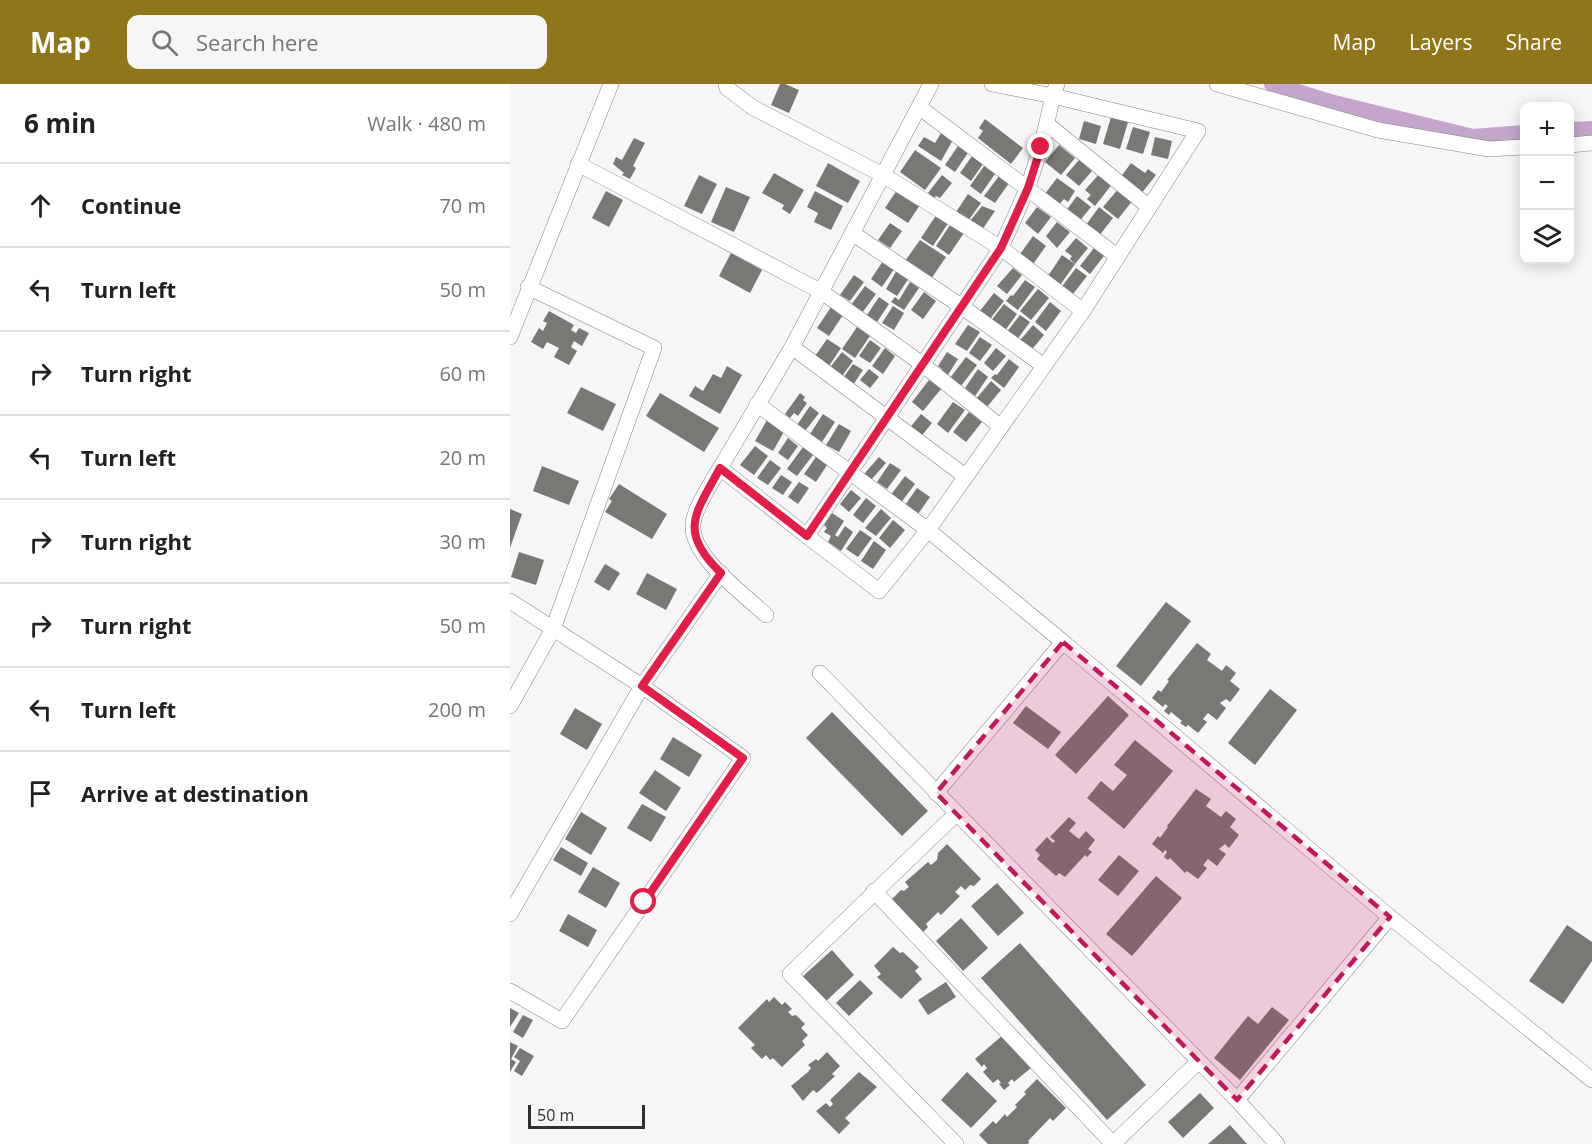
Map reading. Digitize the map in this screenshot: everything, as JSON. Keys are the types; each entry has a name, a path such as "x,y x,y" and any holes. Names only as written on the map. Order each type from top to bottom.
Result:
{"street":[{"path":"510,337 528,287 611,84"},
{"path":"726,84 727,88 752,107 883,175 1001,248 1083,311"},
{"path":"766,615 721,573 698,546 693,526 697,511 792,347 931,84"},
{"path":"720,468 879,591 927,530 1083,311 1198,131 1055,90 992,84"},
{"path":"1217,84 1378,130 1489,149 1520,147"},
{"path":"807,536 1001,248 1028,188 1055,90"},
{"path":"919,107 1117,256"},
{"path":"1047,124 1149,207"},
{"path":"1574,145 1592,143"},
{"path":"578,165 822,292 922,364 1001,427"},
{"path":"852,233 961,306 1044,366"},
{"path":"510,706 553,628 654,348 528,287"},
{"path":"792,347 965,476"},
{"path":"757,404 927,530 1390,917 1592,1080"},
{"path":"510,914 642,686 721,573"},
{"path":"510,601 642,686 743,758 562,1021 510,991"},
{"path":"936,793 1063,642"},
{"path":"820,673 1237,1100 1277,1144"},
{"path":"956,814 790,974 956,1144"},
{"path":"874,891 1113,1144 1198,1062"},
{"path":"1237,1100 1390,917"}],"highlighted area":[{"path":"1063,642 1390,917 1237,1100 936,793"}],"building":[{"path":"780,84 799,90 789,113 771,105"},
{"path":"1111,117 1128,122 1120,149 1103,144"},
{"path":"985,119 1023,148 1011,164 978,138 983,131 979,128"},
{"path":"1084,121 1101,126 1096,144 1079,139"},
{"path":"1133,127 1150,132 1143,154 1126,149"},
{"path":"941,133 953,140 941,161 918,146 924,137 935,143"},
{"path":"1155,137 1172,141 1168,159 1151,155"},
{"path":"634,138 645,143 633,166 636,168 630,179 622,175 624,173 613,164 616,157 622,160"},
{"path":"1059,145 1075,158 1061,175 1045,162"},
{"path":"958,146 968,153 955,172 945,165"},
{"path":"915,150 941,168 925,190 900,172"},
{"path":"972,156 983,164 971,181 960,173"},
{"path":"1079,160 1092,171 1079,186 1066,175"},
{"path":"828,163 860,181 848,203 816,186"},
{"path":"1131,163 1145,173 1148,169 1156,175 1141,194 1120,178"},
{"path":"984,166 995,174 981,194 970,186"},
{"path":"774,173 804,190 790,214 782,209 784,205 762,193"},
{"path":"1100,173 1113,183 1095,206 1087,199 1091,195 1085,190"},
{"path":"699,175 717,184 702,214 684,206"},
{"path":"942,175 952,183 940,198 936,196 934,198 928,193"},
{"path":"999,176 1009,183 995,203 984,196"},
{"path":"1057,178 1075,191 1068,202 1064,199 1058,206 1044,195"},
{"path":"726,187 750,197 734,232 711,222"},
{"path":"1119,188 1133,200 1118,219 1103,207"},
{"path":"897,190 920,205 908,223 885,208"},
{"path":"606,191 623,200 609,227 592,218"},
{"path":"815,191 843,206 831,230 814,222 818,213 807,207"},
{"path":"968,194 981,203 968,221 956,212"},
{"path":"1077,196 1091,207 1078,223 1065,212"},
{"path":"982,206 995,211 982,230 970,221"},
{"path":"1037,207 1051,217 1038,234 1025,223"},
{"path":"1099,207 1113,218 1099,236 1086,225"},
{"path":"937,214 949,222 933,246 921,238"},
{"path":"1057,222 1070,232 1057,248 1046,236"},
{"path":"890,223 902,231 890,248 878,240"},
{"path":"950,225 964,233 949,255 936,246"},
{"path":"1033,236 1046,246 1031,267 1018,257"},
{"path":"1076,238 1088,248 1075,264 1070,259 1072,256 1065,251"},
{"path":"920,240 946,257 931,279 905,261"},
{"path":"1094,248 1104,256 1090,274 1080,266"},
{"path":"731,253 762,270 750,293 719,276"},
{"path":"1062,255 1075,264 1058,288 1046,279"},
{"path":"883,261 894,269 882,287 871,279"},
{"path":"1013,268 1022,275 1007,294 997,286"},
{"path":"1076,268 1087,276 1070,298 1060,289"},
{"path":"897,270 909,278 897,296 886,289"},
{"path":"854,275 864,282 850,301 840,295"},
{"path":"1025,280 1035,287 1018,310 1006,301 1011,295 1013,296"},
{"path":"910,282 919,288 904,310 891,302 895,297 899,300"},
{"path":"865,286 876,294 862,313 851,305"},
{"path":"1038,289 1049,298 1031,320 1020,311"},
{"path":"924,292 936,301 923,319 911,310"},
{"path":"994,293 1004,301 990,319 980,311"},
{"path":"879,297 889,304 877,322 867,315"},
{"path":"1050,302 1061,311 1046,331 1035,322"},
{"path":"1004,304 1017,314 1004,332 990,322"},
{"path":"893,306 904,313 894,330 882,323"},
{"path":"831,307 843,315 829,336 817,328"},
{"path":"549,311 574,325 571,330 576,333 579,328 589,333 582,346 574,341 571,347 577,351 569,365 554,357 559,348 547,342 543,349 531,342 539,328 543,331 547,323 543,321"},
{"path":"1020,315 1030,322 1016,341 1006,333"},
{"path":"968,325 980,332 967,351 955,344"},
{"path":"1033,325 1044,335 1028,354 1017,344"},
{"path":"857,327 870,336 855,358 842,349"},
{"path":"980,337 992,345 980,361 969,353"},
{"path":"827,339 841,348 827,369 813,359"},
{"path":"870,340 881,348 870,363 859,356"},
{"path":"885,348 895,356 883,374 872,366"},
{"path":"996,348 1006,356 993,371 984,363"},
{"path":"842,352 853,361 840,379 828,370"},
{"path":"947,352 958,359 946,378 939,374 942,369 938,366"},
{"path":"966,357 977,365 961,386 950,378"},
{"path":"1009,359 1019,367 1004,388 991,378 997,375"},
{"path":"853,364 863,370 851,388 841,381"},
{"path":"727,366 742,375 720,414 689,396 695,386 703,391 713,374 721,378"},
{"path":"869,369 879,377 870,388 860,380"},
{"path":"978,369 988,377 975,396 965,388"},
{"path":"929,380 941,389 923,411 912,402"},
{"path":"991,381 1001,390 987,407 976,399"},
{"path":"581,387 616,404 603,431 567,413"},
{"path":"660,393 719,428 704,452 646,416"},
{"path":"800,393 805,397 803,400 807,403 798,416 794,413 790,418 785,414"},
{"path":"953,402 965,410 948,433 937,424"},
{"path":"810,406 819,413 805,431 797,425"},
{"path":"969,412 982,422 966,442 953,432"},
{"path":"823,414 835,422 822,442 810,434"},
{"path":"921,414 932,423 919,439 908,430"},
{"path":"767,420 785,430 773,451 755,441"},
{"path":"839,424 851,431 839,452 826,445"},
{"path":"788,438 798,446 788,460 778,453"},
{"path":"755,446 768,456 754,475 740,465"},
{"path":"803,447 813,455 797,476 787,469"},
{"path":"816,457 827,465 816,482 804,474"},
{"path":"879,457 886,463 871,480 864,474"},
{"path":"770,460 781,468 768,485 757,478"},
{"path":"890,463 901,470 887,489 877,482"},
{"path":"542,466 579,481 569,505 533,491"},
{"path":"781,475 792,482 783,495 772,488"},
{"path":"905,476 915,484 900,504 890,496"},
{"path":"799,482 809,488 798,504 788,497"},
{"path":"619,484 667,514 652,539 605,512 612,501 609,499"},
{"path":"917,488 930,497 916,517 903,508"},
{"path":"851,490 861,498 849,512 840,504"},
{"path":"866,498 876,506 863,523 853,515"},
{"path":"510,509 522,514 510,548"},
{"path":"881,509 891,518 876,536 865,528"},
{"path":"832,513 844,521 835,535 838,537 845,526 853,532 841,551 828,542 831,536 824,532 827,528 824,525"},
{"path":"893,520 905,530 890,548 879,538"},
{"path":"860,530 872,538 858,557 846,549"},
{"path":"874,541 886,550 873,569 861,561"},
{"path":"519,552 544,560 536,585 511,577"},
{"path":"605,564 620,573 609,591 594,582"},
{"path":"647,573 677,589 666,610 636,594"},
{"path":"1166,602 1191,621 1141,686 1116,666"},
{"path":"1197,643 1211,654 1207,660 1222,671 1226,665 1236,673 1230,681 1240,689 1230,702 1226,699 1220,703 1226,708 1217,720 1208,713 1203,719 1207,722 1198,733 1188,725 1186,727 1180,723 1182,721 1171,712 1169,715 1164,711 1168,706 1165,704 1163,707 1152,698 1158,690 1161,692 1169,681 1167,680"},
{"path":"1270,689 1297,710 1255,765 1228,743"},
{"path":"1108,696 1129,715 1076,774 1055,755"},
{"path":"1026,706 1061,732 1048,749 1013,723"},
{"path":"575,708 602,724 587,750 560,734"},
{"path":"832,712 928,811 902,836 806,738"},
{"path":"673,737 702,755 689,777 660,759"},
{"path":"1135,740 1173,771 1124,829 1087,798 1101,781 1113,791 1127,775 1114,765"},
{"path":"655,770 681,788 666,811 639,793"},
{"path":"1196,789 1211,799 1206,806 1221,817 1226,811 1236,819 1230,827 1239,835 1229,848 1225,844 1219,849 1226,854 1217,866 1208,859 1203,865 1207,868 1198,879 1187,871 1185,873 1170,858 1168,860 1164,857 1167,852 1165,850 1163,853 1152,844 1158,836 1160,838"},
{"path":"642,804 666,817 651,842 627,828"},
{"path":"581,812 607,828 591,855 565,839"},
{"path":"1069,817 1076,823 1069,831 1079,839 1086,831 1095,840 1088,849 1092,852 1087,857 1085,855 1065,877 1059,873 1056,876 1037,859 1040,855 1035,850 1047,837 1053,843 1055,841 1050,837"},
{"path":"947,844 981,879 974,886 970,885 965,890 961,886 955,892 960,896 941,915 938,912 926,924 928,927 923,932 891,900 901,890 904,891 909,887 905,882 928,862 931,865 937,860 938,853"},
{"path":"561,847 588,863 581,876 553,860"},
{"path":"1119,855 1139,871 1118,896 1098,880"},
{"path":"593,867 620,883 606,908 578,892"},
{"path":"1156,876 1182,898 1132,956 1106,934"},
{"path":"997,883 1024,913 998,936 971,906"},
{"path":"568,914 597,930 588,947 559,931"},
{"path":"961,918 988,948 963,971 936,941"},
{"path":"1567,925 1592,942 1592,961 1563,1004 1529,981"},
{"path":"1020,943 1146,1085 1107,1120 981,978"},
{"path":"893,947 900,953 903,952 919,967 915,971 922,979 901,999 877,977 881,974 874,966"},
{"path":"832,950 854,975 825,1002 802,977"},
{"path":"860,980 873,993 849,1016 836,1003"},
{"path":"946,982 956,997 928,1015 918,1000"},
{"path":"774,997 782,1005 785,1002 792,1009 788,1012 792,1016 796,1015 805,1024 801,1028 808,1035 802,1041 805,1045 782,1067 766,1055 762,1059 751,1048 755,1045 738,1028 767,999 769,1002"},
{"path":"1272,1007 1289,1020 1240,1080 1214,1058 1248,1016 1258,1024"},
{"path":"510,1008 519,1013 510,1027"},
{"path":"523,1015 533,1020 523,1038 513,1032"},
{"path":"1003,1035 1031,1068 1014,1082 1012,1079 1008,1083 1010,1085 1004,1090 998,1079 993,1083 983,1072 987,1068 984,1064 982,1067 975,1059"},
{"path":"510,1042 518,1046 511,1059 516,1062 510,1072"},
{"path":"520,1048 534,1056 522,1076 514,1071 520,1061 514,1057"},
{"path":"827,1052 840,1066 832,1074 835,1076 817,1093 813,1090 803,1101 791,1086 808,1072 811,1068 808,1065 816,1059 818,1061"},
{"path":"859,1072 877,1087 845,1118 850,1123 839,1134 816,1111 826,1103 830,1107 833,1104 830,1100"},
{"path":"967,1072 997,1101 971,1128 941,1100"},
{"path":"1037,1079 1066,1108 1053,1121 1050,1118 1028,1141 1028,1144 988,1144 979,1135 993,1121 996,1124 1005,1114 1007,1117 1026,1094 1024,1092"},
{"path":"1200,1093 1214,1108 1183,1138 1168,1122"},
{"path":"1230,1125 1247,1144 1208,1144"}],"waterway":[{"path":"1272,84 1330,102 1473,137 1520,133"},
{"path":"1574,130 1592,129"}],"route":[{"path":"644,902 743,758 642,686 721,573 698,546 693,526 697,511 720,468 807,536 1001,248 1028,188 1041,147"}]}
